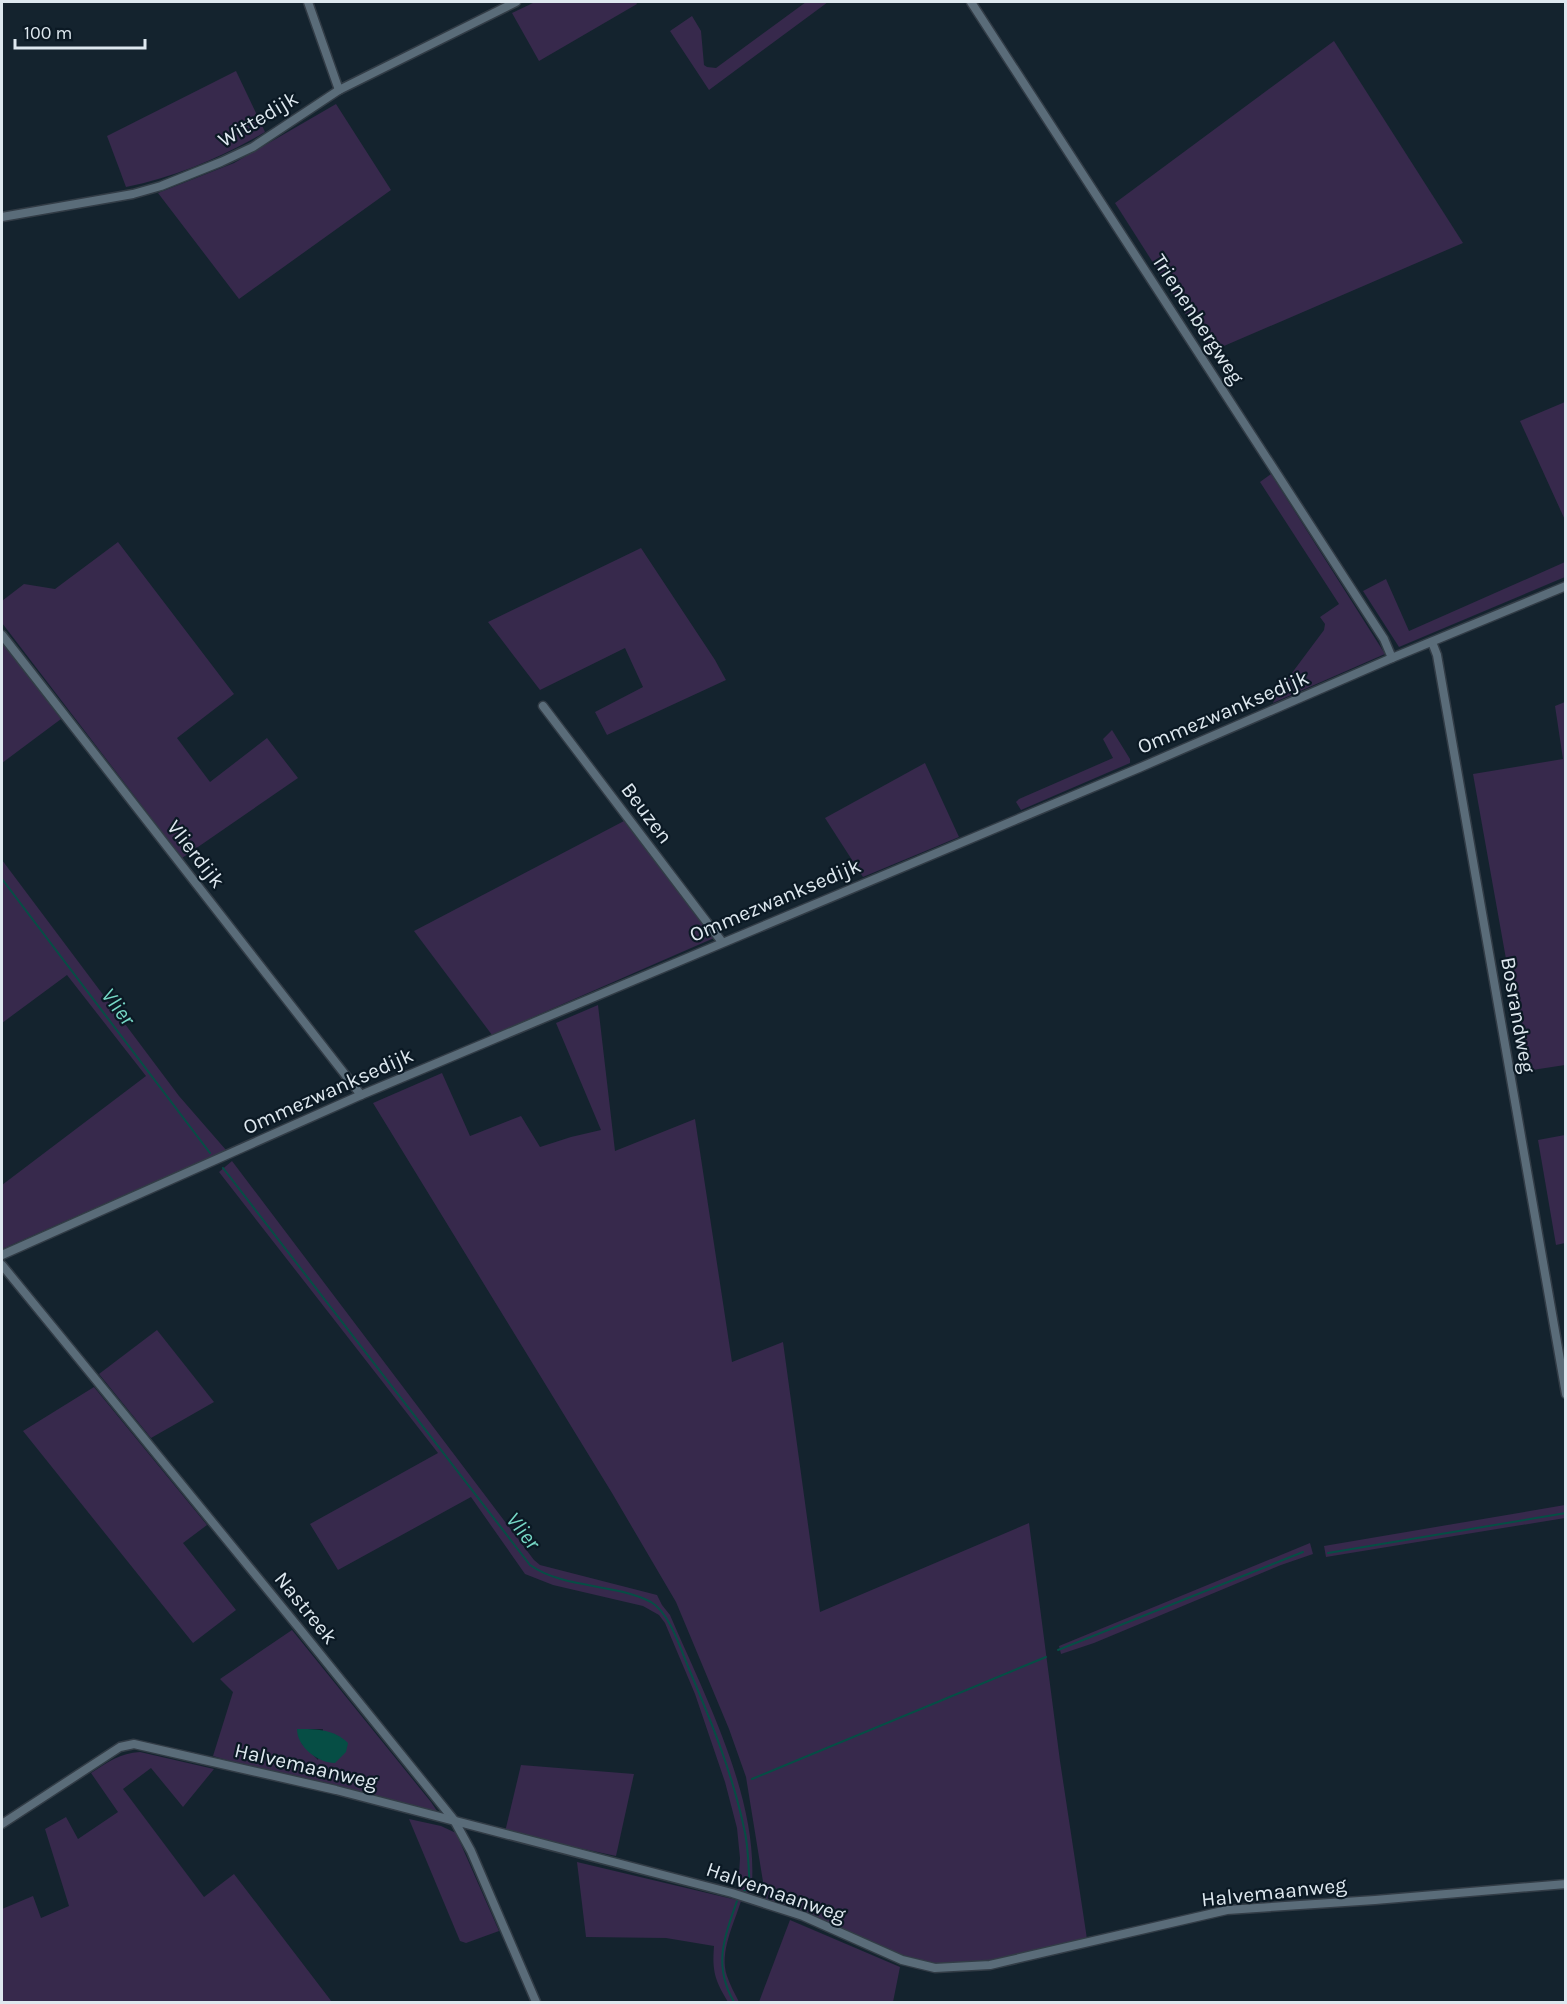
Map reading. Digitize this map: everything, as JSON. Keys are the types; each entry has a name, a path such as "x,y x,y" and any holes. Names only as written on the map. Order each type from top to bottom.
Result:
{"street":[{"path":"308,2 339,90"},
{"name":"Wittedijk","path":"2,217 133,194 160,186 253,147 339,90 516,2"},
{"name":"Trienenbergweg","path":"971,2 1384,639 1392,658"},
{"name":"Ommezwanksedijk","path":"2,1255 361,1095 1160,760 1392,658 1566,586"},
{"name":"Vlierdijk","path":"2,635 361,1095"},
{"name":"Bosrandweg","path":"1432,642 1437,655 1566,1394"},
{"name":"Beuzen","path":"543,706 722,942"},
{"name":"Nastreek","path":"2,1265 300,1628 454,1820 471,1851 536,2002"},
{"name":"Halvemaanweg","path":"2,1824 120,1748 134,1744 336,1790 756,1900 803,1916 902,1960 935,1968 990,1965 1227,1910 1566,1884"}],"shaded area":[{"path":"535,2 636,2 637,4 539,61 512,13"},
{"path":"806,2 828,2 709,90 670,31 692,16 701,31 704,65 716,68"},
{"path":"1334,41 1463,243 1210,352 1115,203"},
{"path":"236,71 265,132 198,165 162,178 126,187 107,136"},
{"path":"336,104 391,190 239,299 158,193 234,163"},
{"path":"1566,403 1565,520 1520,421"},
{"path":"1271,474 1385,654 1273,703 1277,693 1324,630 1325,624 1320,617 1339,604 1260,482"},
{"path":"118,542 234,694 177,738 210,782 267,738 298,778 182,858 2,623 2,601 24,584 55,589"},
{"path":"641,548 726,680 607,735 595,712 643,687 625,648 540,690 488,622"},
{"path":"1565,562 1565,577 1399,647 1363,591 1386,579 1409,631"},
{"path":"2,642 61,719 2,763"},
{"path":"1565,702 1565,1065 1526,1071 1473,774 1563,759 1555,706"},
{"path":"1112,730 1130,759 1130,763 1021,810 1016,802 1019,799 1113,758 1103,739"},
{"path":"925,763 959,837 863,877 825,818"},
{"path":"624,821 714,938 492,1035 414,931"},
{"path":"2,860 179,1096 226,1150 2,1249 2,1185 146,1076 67,975 2,1023"},
{"path":"598,1005 615,1151 695,1119 732,1362 783,1342 820,1612 1029,1523 1060,1761 1087,1939 991,1961 932,1968 766,1900 746,1777 729,1729 676,1602 612,1493 373,1103 442,1073 470,1136 521,1116 540,1147 601,1130 556,1023"},
{"path":"1565,1135 1565,1243 1556,1245 1538,1140"},
{"path":"232,1161 534,1560 540,1565 657,1595 670,1615 728,1751 748,1824 752,1859 751,1894 738,1891 740,1858 737,1828 725,1782 695,1694 665,1623 659,1615 643,1606 553,1585 525,1574 471,1497 338,1570 310,1524 438,1453 219,1172"},
{"path":"157,1330 214,1402 151,1438 99,1374"},
{"path":"94,1387 207,1525 183,1543 236,1610 193,1643 23,1431"},
{"path":"1565,1505 1565,1518 1326,1557 1324,1546"},
{"path":"1310,1543 1313,1554 1281,1565 1094,1643 1061,1654 1059,1646"},
{"path":"292,1630 439,1814 292,1779 213,1756 233,1692 220,1679","holes":["298,1729 323,1729 318,1760 302,1744"]},
{"path":"297,1729 331,1732 348,1743 346,1752 335,1763 322,1760 305,1748"},
{"path":"140,1752 214,1769 183,1807 151,1768 123,1789 204,1897 234,1874 332,2002 2,2002 2,1909 33,1896 41,1918 69,1906 45,1829 66,1817 78,1839 118,1812 91,1773 120,1756"},
{"path":"521,1765 634,1774 616,1856 505,1832"},
{"path":"409,1819 441,1826 456,1833 499,1931 466,1943 460,1941"},
{"path":"577,1862 741,1901 728,1938 725,1957 727,1976 739,2002 728,2002 720,1988 714,1969 714,1946 666,1938 586,1937"},
{"path":"790,1920 900,1967 893,2002 759,2002"}],"waterway":[{"name":"Vlier","path":"2,879 210,1153"},
{"name":"Vlier","path":"223,1168 530,1565 558,1578 637,1596 651,1602 664,1614 674,1632 705,1708 733,1787 748,1850 750,1887 744,1891"},
{"path":"1328,1553 1566,1513"},
{"path":"1058,1650 1303,1552"},
{"path":"752,1779 1046,1657"},
{"name":"Vlier","path":"734,2002 728,1989 722,1964 728,1927 737,1901"}]}
